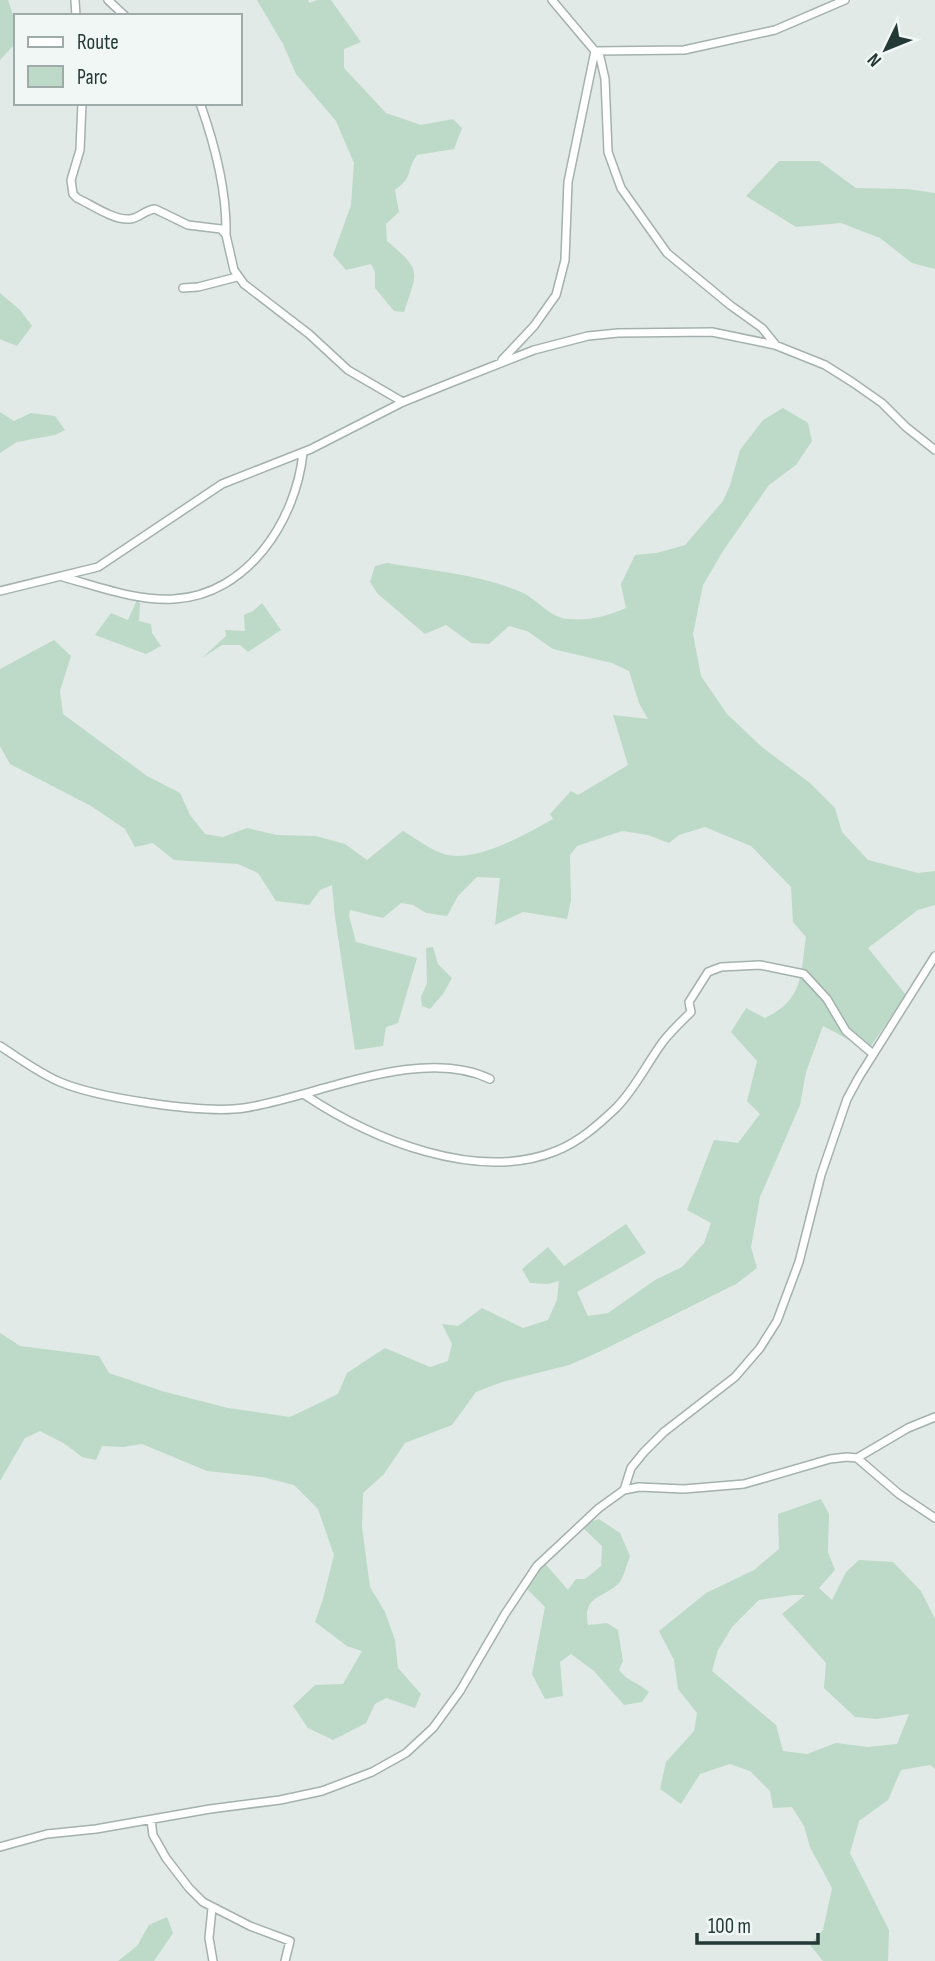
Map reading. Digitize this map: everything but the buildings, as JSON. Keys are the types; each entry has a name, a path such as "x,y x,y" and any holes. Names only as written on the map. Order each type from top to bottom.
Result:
{"street":[{"path":"108,0 123,14"},
{"path":"552,0 595,51 602,65 608,152 621,188 667,253 730,305 762,327 775,345"},
{"path":"820,11 831,0"},
{"path":"595,51 684,50 775,30 845,0"},
{"path":"499,363 534,326 556,295 565,260 568,182 595,51"},
{"path":"82,105 80,150 71,180 73,194 77,198 127,220 155,209 188,225 221,229 226,235"},
{"path":"201,105 217,162 226,215 226,235 237,277 309,334 348,370 403,402"},
{"path":"183,288 237,277"},
{"path":"0,591 88,571 108,561 222,484 303,453 403,402 499,363 561,342 618,333 712,332 775,345 825,365 852,382 882,403 906,428 935,450"},
{"path":"62,577 113,592 159,599 198,595 216,587 248,568 272,538 291,503 303,453"},
{"path":"624,1490 631,1468 644,1452 664,1432 735,1377 760,1348 777,1321 799,1262 837,1125 853,1088 935,956"},
{"path":"305,1095 378,1136 412,1148 488,1162 537,1157 572,1143 617,1107 666,1038 691,1012 689,1002 708,972 733,966 760,965 804,974 827,999 846,1031 873,1055"},
{"path":"0,1046 62,1083 125,1098 218,1109 242,1109 371,1076 411,1070 461,1069 490,1079"},
{"path":"0,1847 47,1834 280,1800 322,1791 372,1772 406,1753 426,1735 444,1714 537,1566 599,1508 624,1490 744,1484 830,1460 857,1458 908,1428 935,1417"},
{"path":"857,1458 899,1494 935,1518"},
{"path":"151,1820 153,1835 189,1888 212,1908 290,1941 285,1961"},
{"path":"212,1908 209,1938 213,1961"}],"green space":[{"path":"0,0 8,0 14,18 14,45 0,60"},
{"path":"257,0 308,0 309,3 331,0 361,42 344,49 344,68 386,113 421,125 453,119 462,128 454,149 417,155 408,177 395,190 399,212 386,224 387,241 406,259 414,272 404,312 394,311 375,288 375,272 371,264 346,270 333,255 351,205 354,163 336,121 296,74 283,44"},
{"path":"779,161 819,161 856,188 907,189 935,193 935,269 912,263 880,238 841,223 796,227 746,196"},
{"path":"0,293 20,310 32,326 17,346 0,339"},
{"path":"783,408 808,423 812,441 796,465 769,485 703,585 693,634 701,676 727,714 763,748 810,783 835,808 842,832 868,860 918,873 935,871 935,905 918,910 868,948 906,995 868,1050 823,1026 806,1072 800,1105 760,1197 751,1247 757,1268 736,1284 601,1351 569,1365 502,1382 476,1392 452,1425 405,1443 384,1474 363,1493 362,1527 370,1587 385,1612 395,1640 398,1668 421,1694 415,1708 386,1698 375,1704 366,1723 333,1740 308,1728 293,1706 315,1685 343,1684 362,1651 347,1646 315,1622 334,1555 318,1509 294,1485 262,1477 207,1471 142,1444 102,1446 96,1460 82,1457 65,1444 40,1431 25,1438 0,1481 0,1333 20,1346 99,1356 109,1373 162,1391 228,1408 290,1417 338,1394 347,1373 385,1348 430,1367 448,1361 452,1344 442,1324 458,1326 482,1308 523,1328 548,1320 557,1300 559,1281 548,1284 530,1283 522,1269 548,1247 564,1266 626,1224 646,1253 577,1292 588,1316 608,1313 655,1280 682,1267 704,1243 711,1223 687,1210 714,1140 738,1143 760,1114 747,1101 757,1061 731,1032 746,1008 765,1018 787,1003 798,985 806,937 793,922 791,887 751,846 705,827 679,835 669,843 648,835 622,831 577,846 570,855 571,900 567,919 523,912 495,925 500,878 477,877 458,896 447,916 426,913 413,905 401,903 383,918 350,910 356,942 417,958 398,1023 386,1027 383,1046 355,1050 332,885 320,890 309,905 276,901 258,873 238,864 174,860 153,843 135,847 125,829 91,806 10,764 0,746 0,669 54,640 71,656 60,691 63,714 147,776 180,793 190,815 205,834 223,837 247,828 277,835 316,836 345,844 367,860 403,831 441,853 454,856 483,852 514,840 553,819 550,814 571,791 578,795 628,765 613,715 648,719 639,703 629,671 612,663 553,649 527,631 509,626 489,644 471,643 446,625 425,634 378,594 370,582 375,566 387,563 490,581 529,596 562,618 591,619 619,611 626,608 621,584 635,555 657,553 685,545 723,501 740,450 763,420"},
{"path":"0,412 14,421 31,413 55,416 65,430 55,435 17,442 0,453"},
{"path":"137,600 140,604 139,621 151,624 152,633 161,646 146,654 95,635 111,613 128,620"},
{"path":"262,603 281,630 248,652 240,645 222,645 202,658 226,636 225,630 245,631 244,615"},
{"path":"433,947 438,964 452,978 430,1009 422,1006 421,997 427,983 426,948"},
{"path":"821,1499 829,1514 828,1552 835,1570 819,1588 832,1600 846,1572 859,1560 893,1562 921,1591 935,1619 935,1769 930,1765 901,1770 888,1800 859,1821 850,1853 889,1930 888,1961 823,1961 810,1945 823,1930 832,1888 810,1847 804,1826 792,1807 773,1808 770,1791 750,1771 730,1764 700,1774 681,1804 660,1789 666,1762 694,1731 697,1713 678,1689 674,1660 659,1631 706,1593 754,1570 779,1549 778,1514","holes":["805,1595 782,1614 826,1663 824,1688 855,1717 877,1719 909,1714 897,1744 868,1747 836,1743 807,1754 783,1751 776,1725 712,1671 718,1650 732,1627 759,1600"]},
{"path":"599,1519 620,1533 630,1556 619,1583 591,1603 587,1615 588,1625 607,1623 618,1630 623,1661 619,1670 649,1692 642,1702 624,1705 594,1671 571,1654 560,1662 563,1696 545,1699 532,1674 545,1607 520,1582 541,1559 568,1590 576,1579 585,1579 601,1566 602,1546 580,1525"},
{"path":"167,1917 173,1933 154,1961 118,1961 137,1946 149,1925"}]}
